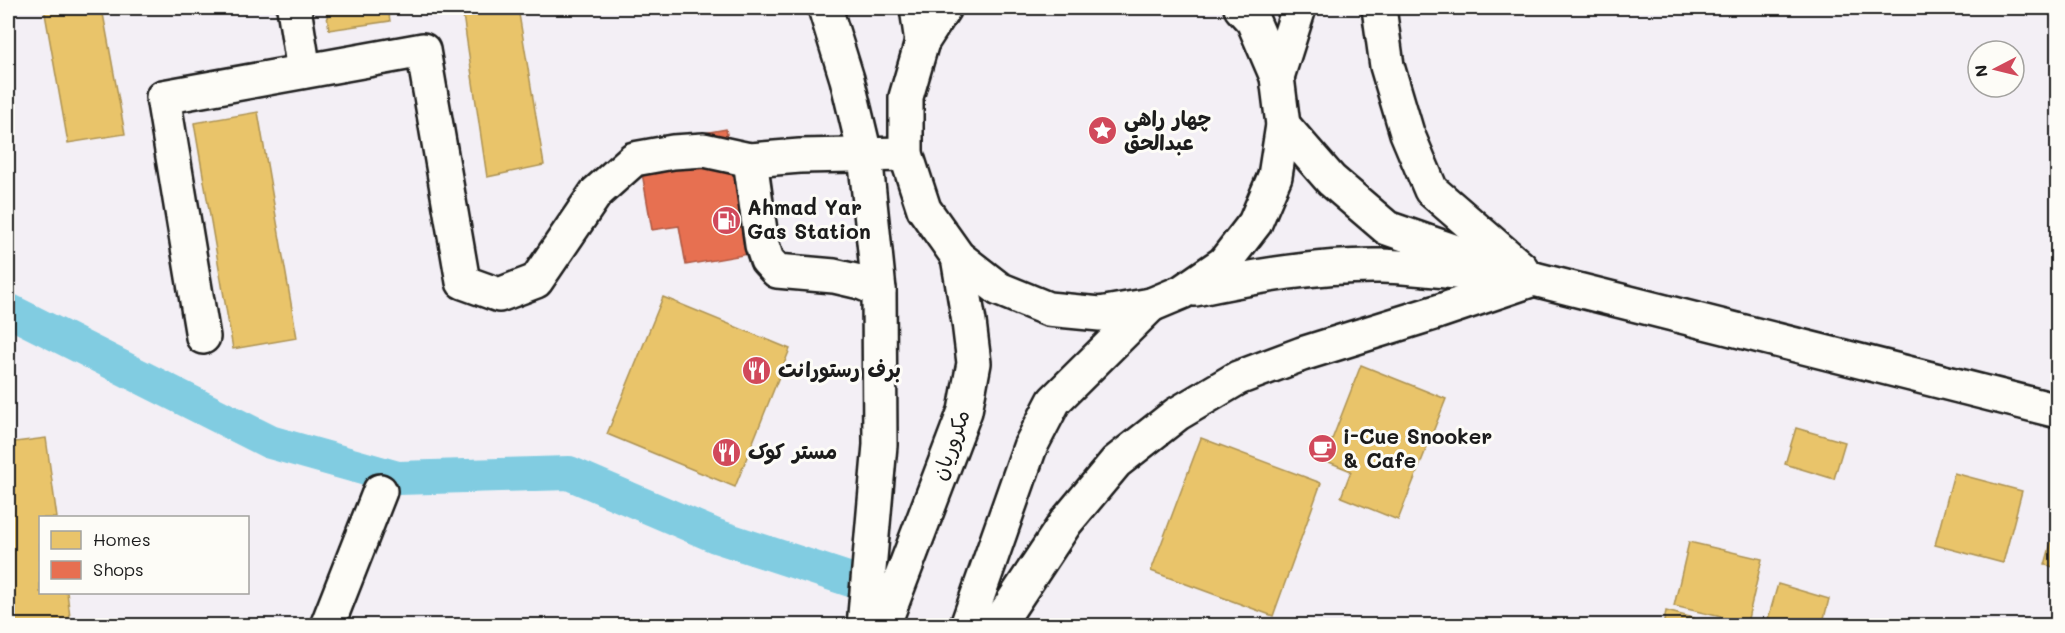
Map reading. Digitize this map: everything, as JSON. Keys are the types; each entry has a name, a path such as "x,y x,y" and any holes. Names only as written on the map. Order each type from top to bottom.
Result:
{"main road":[{"path":"294,8 304,71"},
{"path":"825,8 847,79 865,154 879,290 880,445 864,626"},
{"path":"917,8 922,42"},
{"path":"944,8 922,42 906,97 906,154 924,209 958,256 999,289 1048,309 1100,314 1151,305 1182,292 1247,278 1314,270 1381,266 1534,279"},
{"path":"1182,292 1224,262 1256,223 1275,176 1283,125 1277,76 1253,21 1240,8"},
{"path":"1277,76 1299,8"},
{"path":"1379,8 1387,66 1407,133 1431,190 1534,279"},
{"path":"204,337 163,97 423,50 463,282 499,295 536,281 596,193 634,159 704,150 750,160 800,156 906,154"},
{"path":"1283,125 1332,180 1387,228 1534,279 2058,411"},
{"path":"750,160 762,245 767,260 777,271 834,276 860,282 879,290"},
{"name":"مکروریان","path":"883,626 964,411 974,363 958,256"},
{"path":"997,626 1066,522 1116,462 1177,414 1238,378 1291,358 1534,279"},
{"path":"967,626 1030,447 1054,401 1151,305"},
{"path":"327,626 380,491"}],"building: Homes":[{"path":"44,8 102,8 125,134 68,143"},
{"path":"326,8 388,8 390,21 329,30"},
{"path":"462,8 518,8 544,165 487,177"},
{"path":"258,112 297,338 233,349 194,123"},
{"path":"663,297 790,349 735,487 607,434"},
{"path":"1361,365 1446,399 1398,520 1341,497 1351,471 1324,460"},
{"path":"1796,428 1845,442 1834,479 1785,464"},
{"path":"46,438 57,516 39,516 39,594 67,594 71,626 8,626 8,443"},
{"path":"1201,438 1321,483 1273,616 1151,571"},
{"path":"1954,473 2022,491 2003,563 1935,545"},
{"path":"2058,518 2058,568 2045,565"},
{"path":"1689,542 1762,559 1747,623 1674,606"},
{"path":"1778,584 1829,599 1822,626 1766,626"},
{"path":"1666,611 1694,618 1692,626 1663,626"}],"building: Shops":[{"path":"726,129 749,254 686,265 679,226 652,230 642,173 664,140"}],"waterway":[{"path":"8,310 270,442 398,478 569,473 716,536 863,584"}],"place":[{"name":"چهار راهی عبدالحق","path":"1103,131"},
{"name":"Ahmad Yar Gas Station","path":"726,220"},
{"name":"برف رستورانت","path":"757,370"},
{"name":"i-Cue Snooker & Cafe","path":"1322,449"},
{"name":"مستر کوک","path":"727,452"}]}
